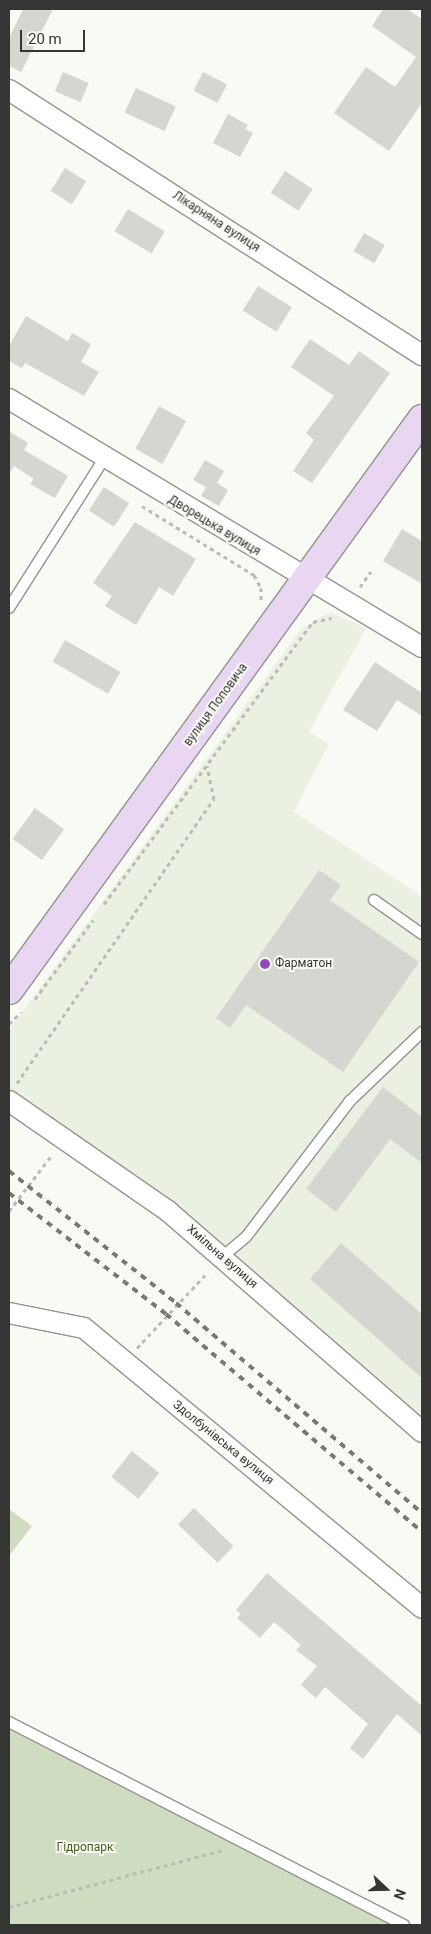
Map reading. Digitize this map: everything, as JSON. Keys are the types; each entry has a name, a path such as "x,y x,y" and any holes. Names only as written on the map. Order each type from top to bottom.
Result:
{"main road":[{"name":"вулиця Поповича","path":"9,990 422,419"}],"street":[{"name":"Лікарняна вулиця","path":"9,90 422,355"},
{"name":"Дворецька вулиця","path":"9,399 104,459 306,581 422,647"},
{"name":"Хмільна вулиця","path":"11,1094 63,1139 99,1159 168,1210 422,1432"},
{"name":"Здолбунівська вулиця","path":"9,1313 84,1328 422,1608"}],"lane":[{"path":"9,608 104,459"},
{"path":"374,900 422,934"},
{"path":"222,1257 246,1237 350,1101 422,1032"},
{"path":"9,1722 404,1925"}],"path":[{"path":"135,501 254,575 261,588 261,604"},
{"path":"9,1024 43,992 313,622 342,615 371,571"},
{"path":"11,1094 214,799 207,765"},
{"path":"9,1211 63,1139"},
{"path":"127,1364 145,1335 222,1257"},
{"path":"9,1907 246,1844"}],"shaded area":[{"path":"330,612 366,628 309,732 329,744 294,812 422,896 422,1420 154,1189 9,1088 9,1030 302,628"}],"green space":[{"path":"9,1509 32,1526 9,1556"},
{"name":"Гідропарк","path":"9,1722 404,1925 9,1925"}],"building":[{"path":"23,9 53,9 21,72 9,66 9,38"},
{"path":"383,9 407,9 422,19 422,103 389,151 334,113 366,67 395,87 416,57 372,26"},
{"path":"63,72 89,83 81,102 55,91"},
{"path":"203,72 227,84 218,103 193,91"},
{"path":"136,88 176,107 164,131 125,112"},
{"path":"228,114 248,125 245,129 253,133 240,157 213,143"},
{"path":"65,168 86,181 72,204 51,191"},
{"path":"285,171 313,189 299,211 271,193"},
{"path":"128,209 165,231 151,253 115,231"},
{"path":"364,233 385,245 374,263 354,251"},
{"path":"258,286 292,307 277,332 243,311"},
{"path":"26,316 68,341 72,333 91,344 81,362 99,372 84,396 25,363 22,368 9,361 9,346"},
{"path":"310,339 349,365 359,351 390,373 312,483 293,471 314,440 306,433 334,396 291,367"},
{"path":"159,406 186,421 162,464 135,449"},
{"path":"9,431 28,443 24,450 68,476 55,498 30,484 34,479 14,466 9,474"},
{"path":"205,460 224,471 217,483 228,490 219,506 201,496 206,487 193,480"},
{"path":"104,487 129,503 114,527 89,510"},
{"path":"135,522 196,559 173,596 159,587 136,625 105,606 112,596 93,583"},
{"path":"402,529 422,541 422,584 383,561"},
{"path":"65,640 120,672 108,694 52,662"},
{"path":"375,662 422,693 422,716 397,700 377,731 343,710"},
{"path":"35,808 64,829 42,860 13,839"},
{"path":"319,870 341,885 330,900 419,962 343,1072 246,1005 230,1028 216,1018"},
{"path":"383,1087 422,1117 422,1163 390,1139 336,1212 306,1189"},
{"path":"341,1243 422,1314 422,1378 310,1279"},
{"path":"132,1451 159,1473 138,1499 111,1477"},
{"path":"194,1508 234,1546 218,1563 178,1525"},
{"path":"267,1573 422,1706 422,1736 397,1714 363,1759 350,1748 368,1724 325,1687 316,1698 301,1685 317,1666 296,1650 301,1645 274,1622 260,1638 237,1618 241,1614 236,1610"}],"railway":[{"path":"9,1171 176,1303 422,1513"},
{"path":"9,1193 166,1314 422,1532"}],"place":[{"name":"Фарматон","path":"265,964"}]}
